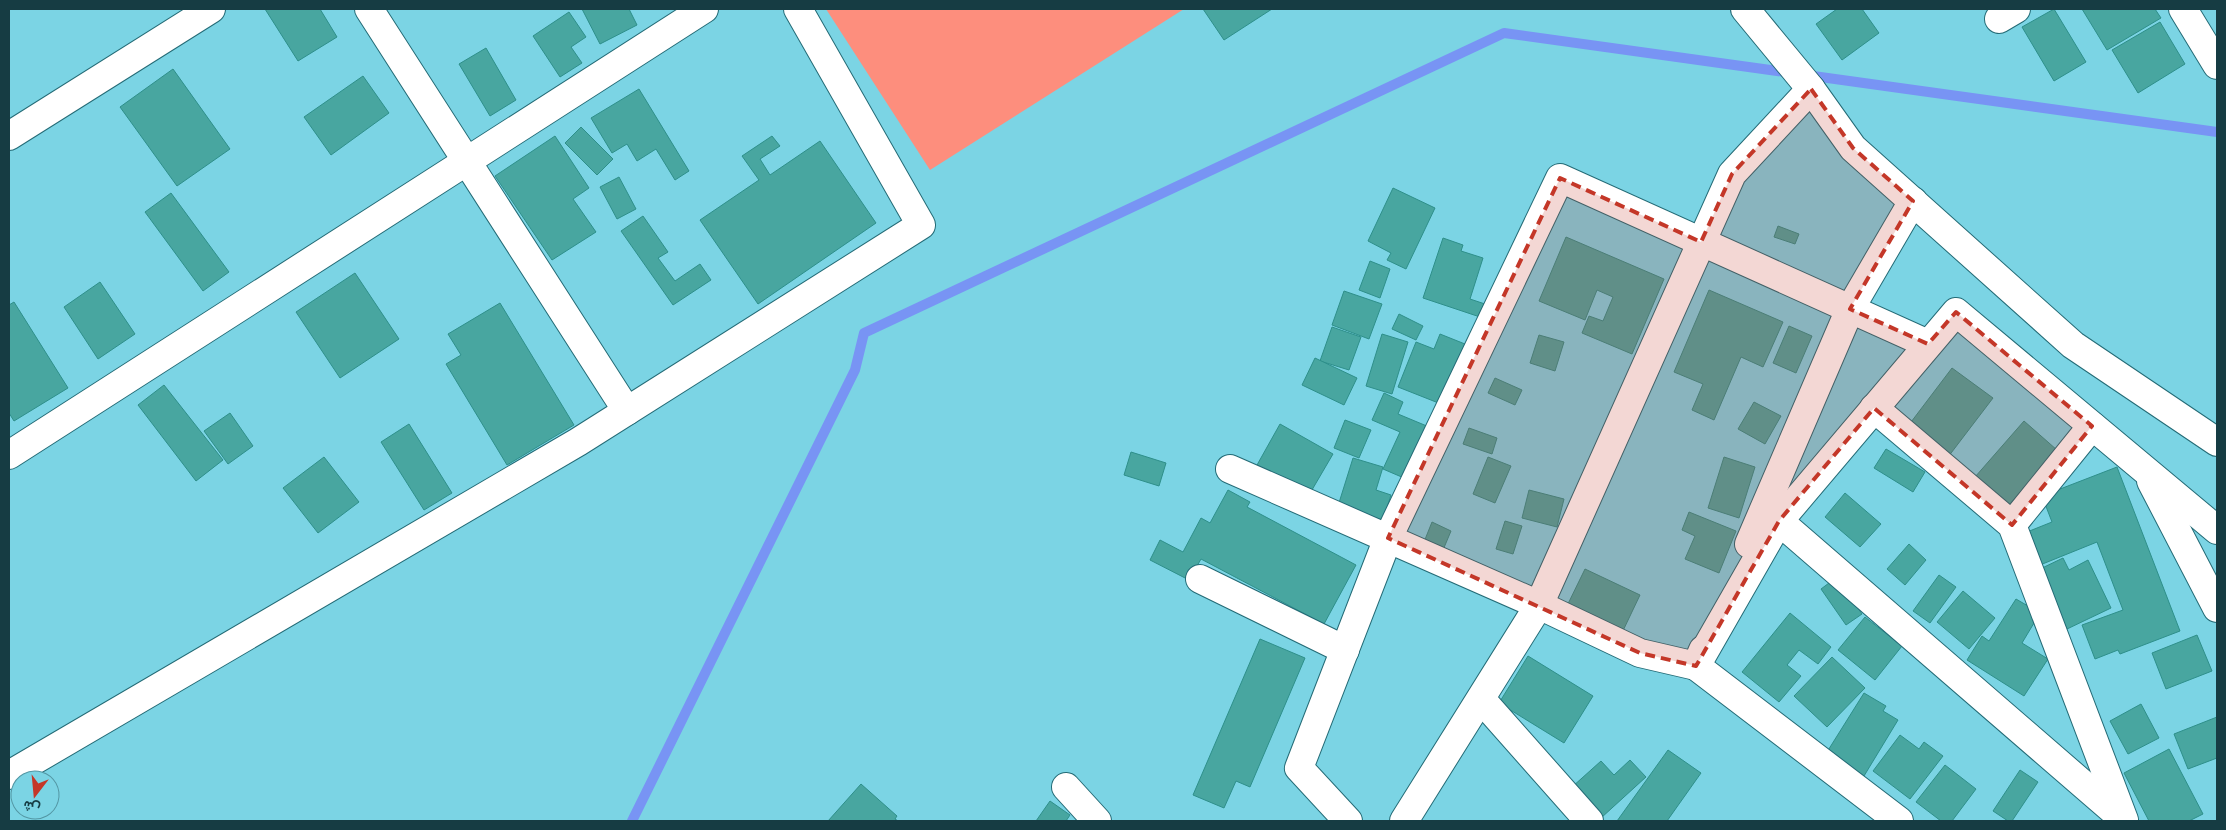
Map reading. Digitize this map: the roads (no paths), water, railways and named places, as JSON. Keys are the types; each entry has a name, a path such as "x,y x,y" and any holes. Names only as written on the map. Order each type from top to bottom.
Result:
{"street":[{"path":"9,136 211,9"},
{"path":"369,9 627,411"},
{"path":"9,455 704,9"},
{"path":"9,775 569,447 921,225 798,9"},
{"path":"1745,9 1811,89 1853,148 2073,345 2217,442"},
{"path":"2183,9 2217,65"},
{"path":"1404,821 1539,605 1732,174 1811,89"},
{"path":"1348,821 1299,768 1388,538 1560,178 1928,344"},
{"path":"1696,666 1850,309 1913,201"},
{"path":"1696,666 1779,521 1956,312 2217,530"},
{"path":"1874,408 2012,525 2125,821"},
{"path":"2012,525 2092,426"},
{"path":"1230,469 1539,605 1640,654 1696,666 1899,821"},
{"path":"2145,470 2217,608"},
{"path":"1779,521 2125,821"},
{"path":"1200,580 1345,650"},
{"path":"1481,699 1589,821"},
{"path":"1066,787 1097,821"}],"waterway":[{"path":"632,821 855,370 864,333 1504,33 1792,73"},
{"path":"1806,75 2217,132"}]}
